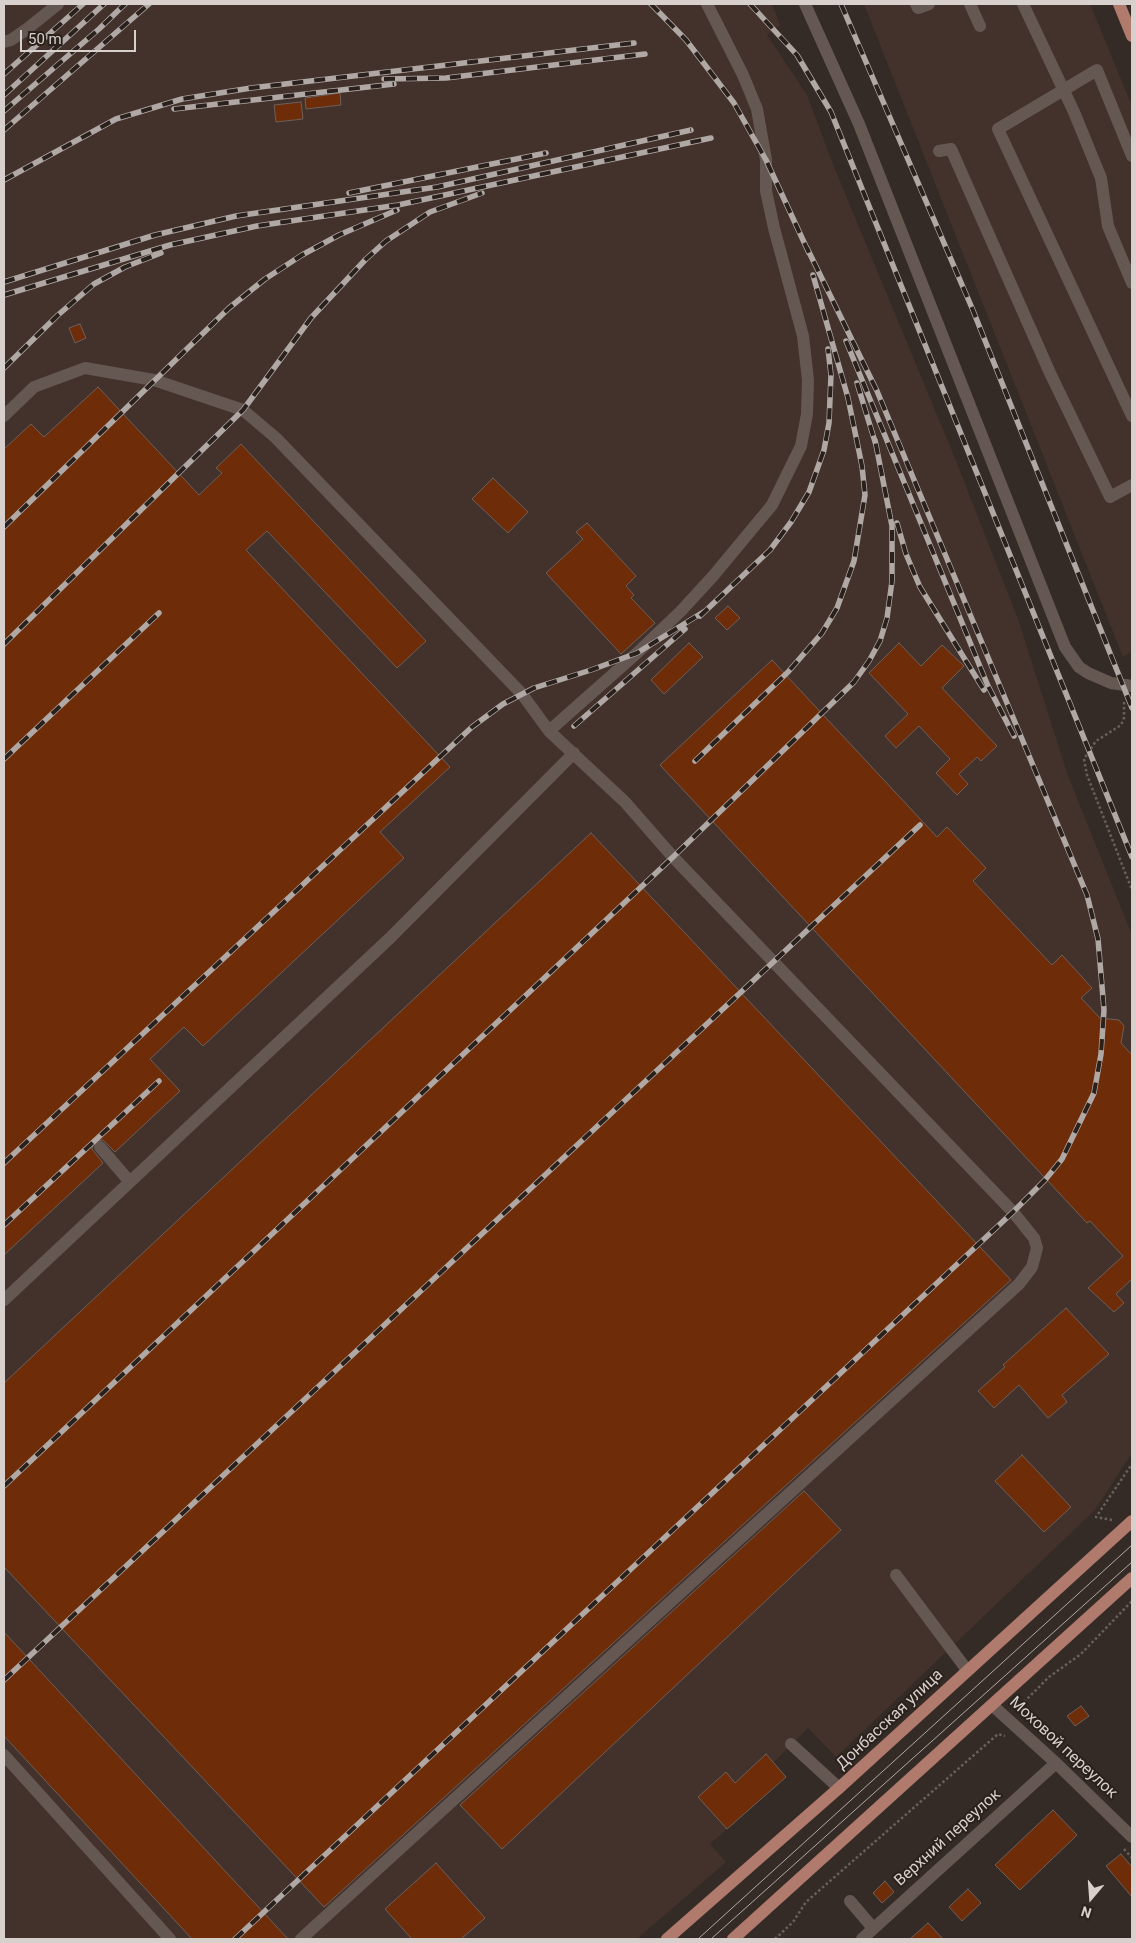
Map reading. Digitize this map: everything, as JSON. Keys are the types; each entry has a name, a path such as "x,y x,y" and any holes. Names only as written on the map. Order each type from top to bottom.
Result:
{"main road":[{"path":"1119,4 1132,36"},
{"name":"Донбасская улица","path":"667,1939 839,1788 1132,1521"},
{"path":"733,1939 1132,1578"}],"street":[{"path":"4,42 11,40 27,29 58,4"},
{"path":"549,730 643,647 681,611 714,575 772,505 801,446 807,414 808,380 803,336 766,191 766,160 761,125 749,87 706,4"},
{"path":"805,4 858,124 1066,647 1079,667 1088,674 1111,683 1132,686"},
{"path":"916,4 918,8 930,4"},
{"path":"970,4 980,26"},
{"path":"1023,4 1074,112 1101,178 1108,226 1132,283"},
{"path":"1132,156 1097,70 1062,89 998,129 1132,416"},
{"path":"939,151 951,149 1050,373 1110,497 1132,484"},
{"path":"4,416 34,387 85,368 154,380 243,410 276,438 522,694 549,730 626,802 673,856 1013,1212 1034,1238 1037,1248 1036,1258 1028,1275 1011,1291 301,1939"},
{"path":"4,1300 390,938 574,753"},
{"path":"100,1147 130,1182"},
{"path":"896,1575 968,1670"},
{"name":"Моховой переулок","path":"992,1705 1056,1763 1132,1837"},
{"path":"791,1744 839,1788"},
{"path":"4,1755 170,1939"},
{"name":"Верхний переулок","path":"862,1939 1056,1763"},
{"path":"850,1901 873,1928"}],"path":[{"path":"1124,702 1124,718 1120,725 1096,741 1084,759 1087,775 1132,890"},
{"path":"1096,1518 1132,1464"},
{"path":"775,1939 793,1922 806,1902 998,1734 1026,1698 1049,1677 1081,1654 1132,1601"},
{"path":"998,1734 1012,1738"},
{"path":"1119,1844 1132,1858"}],"shaded area":[{"path":"4,4 772,4 780,25 767,35 807,95 832,162 954,456 1018,619 1068,776 1132,935 1132,1453 1095,1510 836,1757 808,1728 774,1762 786,1777 710,1844 726,1862 637,1939 4,1939"},
{"path":"864,4 1090,4 1132,106 1132,651 1123,657"}],"building":[{"path":"340,93 341,105 306,109 305,98"},
{"path":"301,102 303,119 276,122 274,105"},
{"path":"80,324 86,338 75,343 69,328"},
{"path":"98,387 199,495 222,473 216,468 241,444 426,641 397,668 267,531 246,550 450,767 380,832 404,858 203,1046 184,1027 150,1059 180,1091 115,1152 103,1140 94,1141 92,1149 103,1163 4,1255 4,449 31,424 44,437"},
{"path":"493,478 528,512 508,533 472,499"},
{"path":"587,523 636,576 626,586 634,595 631,598 655,623 621,654 546,573 583,539 576,532"},
{"path":"728,606 740,618 727,630 715,618"},
{"path":"689,643 703,657 664,694 651,680"},
{"path":"899,643 921,666 942,645 964,666 942,688 997,746 981,761 977,757 959,774 968,784 957,795 936,773 950,759 919,726 896,748 885,736 908,714 869,673"},
{"path":"772,660 937,837 947,827 986,868 973,881 1052,965 1062,955 1092,988 1081,998 1100,1018 1119,1020 1124,1026 1121,1043 1132,1055 1132,1279 1116,1294 1124,1303 1114,1312 1088,1288 1123,1256 1090,1221 1087,1223 660,765"},
{"path":"591,833 1011,1280 324,1907 4,1567 4,1383"},
{"path":"1066,1308 1109,1354 1062,1395 1067,1402 1048,1418 1019,1385 994,1408 978,1391 1005,1367 1003,1365"},
{"path":"1022,1455 1071,1507 1044,1532 995,1481"},
{"path":"804,1491 841,1530 502,1849 460,1805"},
{"path":"4,1632 288,1939 192,1939 4,1736"},
{"path":"1081,1706 1089,1716 1075,1726 1067,1716"},
{"path":"766,1754 786,1777 727,1829 698,1797 726,1772 735,1783"},
{"path":"1053,1810 1077,1835 1020,1890 995,1865"},
{"path":"1121,1854 1132,1867 1132,1897 1106,1866"},
{"path":"436,1863 485,1918 461,1939 412,1939 385,1909"},
{"path":"885,1881 894,1892 882,1903 873,1893"},
{"path":"968,1889 981,1903 962,1921 949,1907"},
{"path":"928,1923 943,1939 910,1939"}],"tram line":[{"path":"698,1939 1132,1545"},
{"path":"711,1939 1132,1562"}],"railway":[{"path":"4,74 83,4"},
{"path":"4,95 104,4"},
{"path":"4,111 99,29 125,4"},
{"path":"4,130 149,4"},
{"path":"651,4 686,40 734,103 766,160 809,253"},
{"path":"750,4 797,55 831,112 1132,857"},
{"path":"841,4 972,308 1132,708"},
{"path":"4,180 116,119 182,99 251,88 634,43"},
{"path":"384,79 446,78 645,54"},
{"path":"174,109 394,84"},
{"path":"4,282 155,235 236,216 437,187 691,130"},
{"path":"4,295 170,245 257,226 398,205 711,138"},
{"path":"349,193 546,153"},
{"path":"4,644 243,410 311,318 366,259 386,241 430,212 482,193"},
{"path":"4,527 229,308 265,279 302,255 339,235 397,210"},
{"path":"235,1939 1013,1212 1045,1180 1062,1159 1094,1093 1101,1054 1104,1010 1098,939 1087,895 877,391 807,248"},
{"path":"4,368 58,315 94,284 125,267 161,253"},
{"path":"695,761 788,672 822,633 837,608 854,561 865,495 862,466 848,398 813,275"},
{"path":"846,341 988,686 1014,736"},
{"path":"700,616 770,550 791,522 809,492 824,450 829,423 831,375 828,349"},
{"path":"857,383 876,445"},
{"path":"4,1486 673,857 854,682 880,641 887,618 892,581 892,526 875,440"},
{"path":"897,523 906,554 920,587 984,690"},
{"path":"4,1163 472,727 503,704 534,688 637,653 705,611"},
{"path":"4,759 159,613"},
{"path":"574,726 685,629"},
{"path":"4,1680 920,825"},
{"path":"4,1225 159,1081"}]}
